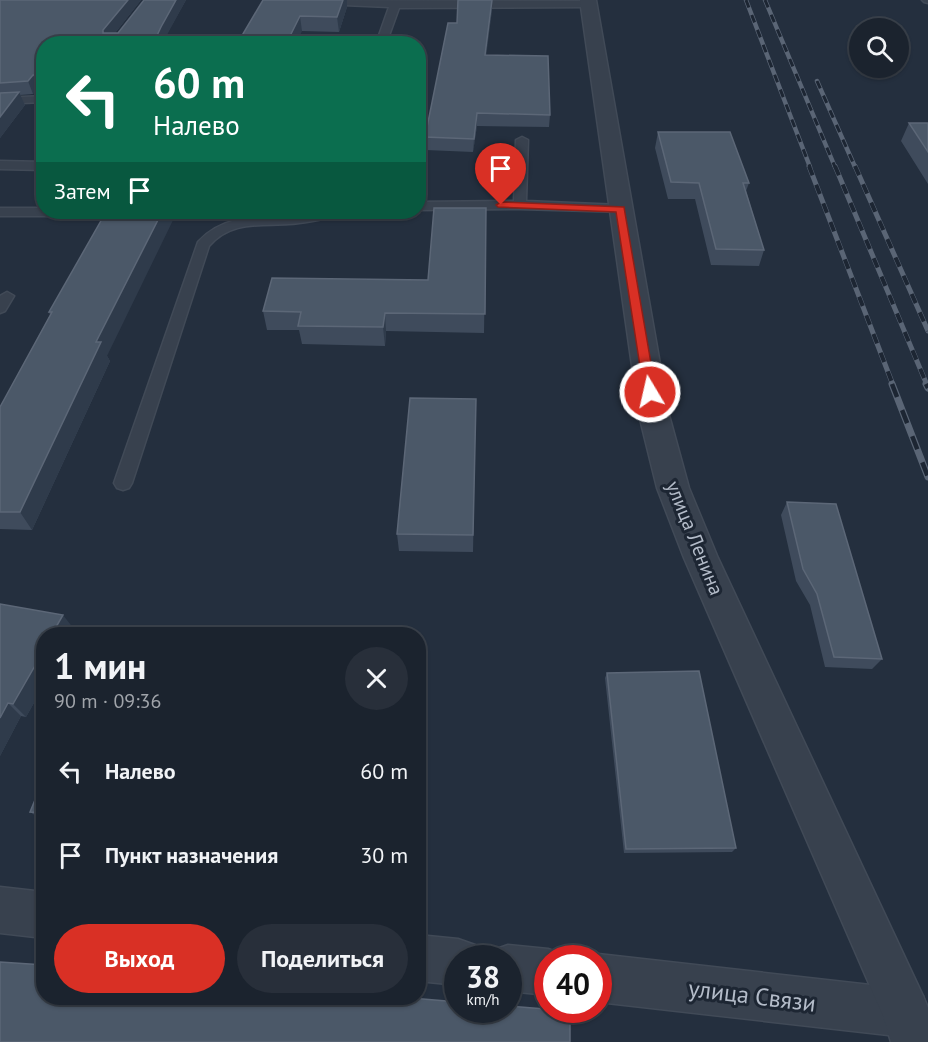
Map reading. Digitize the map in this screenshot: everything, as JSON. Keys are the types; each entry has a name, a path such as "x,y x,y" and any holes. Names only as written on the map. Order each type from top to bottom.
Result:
{"street":[{"name":"улица Ленина","path":"588,2 654,415 673,488 701,558 911,1028"},
{"path":"0,910 36,914"},
{"path":"426,958 444,960"},
{"name":"улица Связи","path":"612,980 911,1028"}],"lane":[{"path":"298,0 395,5 588,2"},
{"path":"384,36 395,5"},
{"path":"0,101 36,99"},
{"path":"520,205 522,140"},
{"path":"0,165 36,166"},
{"path":"426,206 520,205 621,209"},
{"path":"0,212 36,212"},
{"path":"123,483 202,245 212,233 231,224 297,219"}],"building":[{"path":"0,0 128,0 103,30 103,33 118,33 144,0 176,0 157,36 36,36 36,75 28,81 0,83"},
{"path":"263,0 343,0 337,17 300,16 290,36 242,36"},
{"path":"458,0 492,0 485,55 548,56 550,115 477,113 474,139 426,137 448,23 457,23"},
{"path":"19,92 0,117 0,93"},
{"path":"909,123 928,123 928,152"},
{"path":"658,132 730,132 749,183 743,183 764,250 716,249 699,183 671,182"},
{"path":"434,208 486,208 485,314 385,313 383,327 298,326 301,312 263,311 272,278 428,280"},
{"path":"102,219 158,219 96,342 101,342 20,512 0,512 0,407 52,312 49,312"},
{"path":"410,398 476,399 473,535 397,534"},
{"path":"787,502 836,504 882,659 834,657 817,594 803,569"},
{"path":"0,604 63,615 56,627 36,627 36,664 13,704 8,703 0,718"},
{"path":"699,671 736,848 626,849 607,673"},
{"path":"36,797 36,812 30,812"},
{"path":"0,962 36,964 36,1005 426,1005 426,999 444,1001 444,1023 522,1023 522,1007 534,1008 534,1023 570,1023 570,1042 0,1042"}],"railway":[{"path":"746,0 810,167"},
{"path":"765,0 835,167"},
{"path":"817,81 855,167"},
{"path":"809,166 893,385"},
{"path":"835,166 927,385"},
{"path":"855,166 928,331"},
{"path":"892,384 928,477"},
{"path":"926,384 928,388"}],"route":[{"path":"501,205 621,209 650,392"}]}
